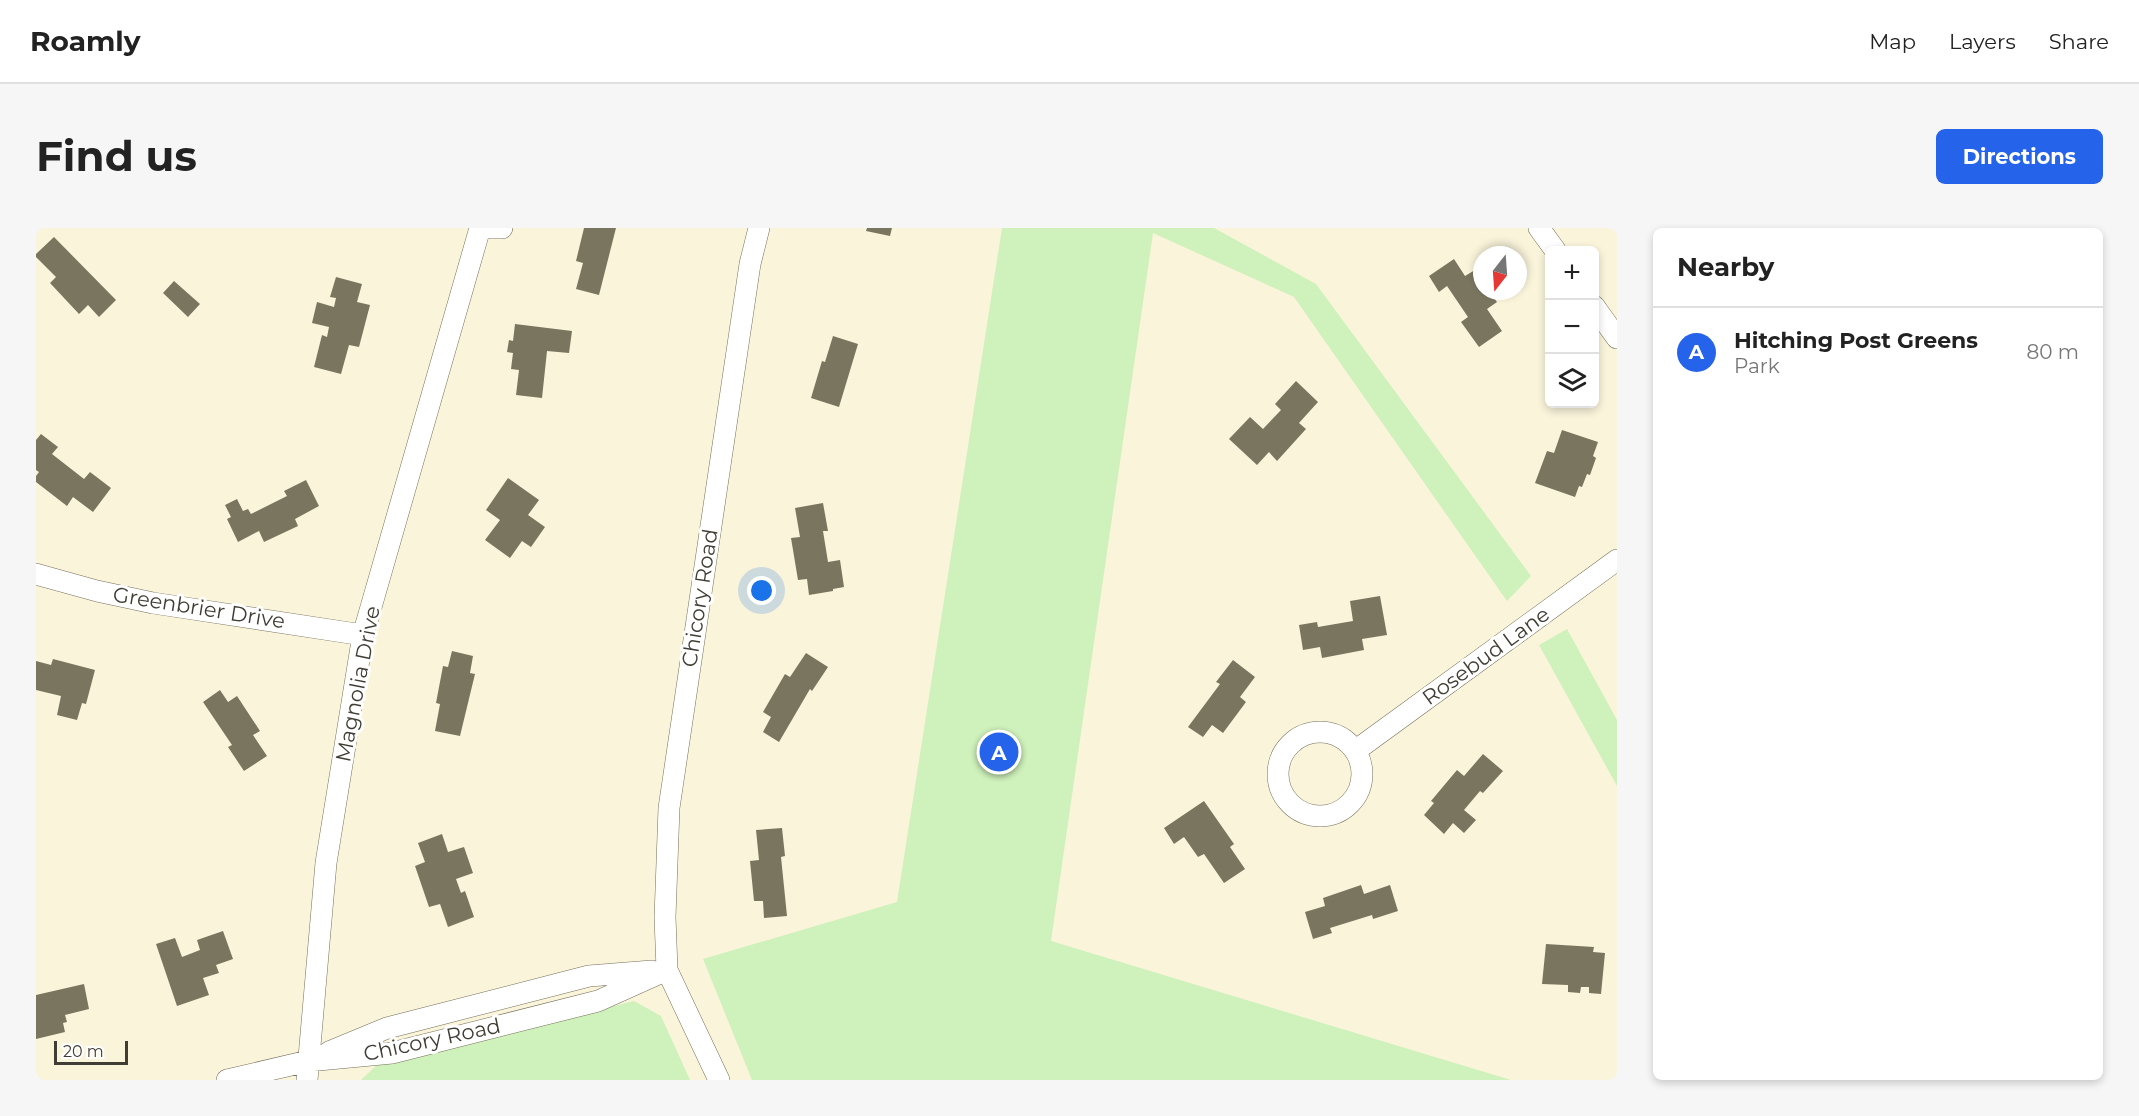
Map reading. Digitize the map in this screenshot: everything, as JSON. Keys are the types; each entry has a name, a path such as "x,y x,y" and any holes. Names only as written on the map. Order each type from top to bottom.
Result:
{"street":[{"name":"Magnolia Drive","path":"308,1070 326,863 363,634 480,228"},
{"path":"487,228 502,228"},
{"name":"Chicory Road","path":"719,1080 667,970 665,917 669,808 750,264 759,228"},
{"path":"1539,228 1552,246"},
{"path":"1599,313 1617,338"},
{"name":"Rosebud Lane","path":"1355,751 1617,560"},
{"name":"Greenbrier Drive","path":"36,574 97,591 153,603 363,634"},
{"path":"1318,732 1329,733 1339,736 1355,751 1362,769 1362,778 1356,797 1342,810 1324,817 1314,817 1296,809 1282,794 1278,784 1279,763 1283,753 1298,738 1318,732"},
{"name":"Chicory Road","path":"227,1080 308,1070 387,1028 589,976 667,970"}],"green space":[{"path":"1002,228 1214,228 1316,284 1531,576 1507,601 1294,297 1153,233 1051,941 1511,1080 752,1080 703,959 897,902"},
{"path":"1567,629 1617,720 1617,786 1539,645"},
{"path":"634,1001 661,1016 690,1080 361,1080 377,1065"}],"building":[{"path":"584,228 616,228 599,295 576,289 583,263 576,261"},
{"path":"867,228 892,228 890,236 866,231"},
{"path":"54,237 116,300 99,317 88,305 79,314 50,283 56,277 36,257 36,254"},
{"path":"1454,259 1465,276 1473,271 1473,300 1496,300 1497,302 1487,309 1502,331 1479,347 1461,322 1468,317 1447,286 1439,292 1429,276"},
{"path":"336,277 362,284 357,302 370,305 359,347 349,345 341,374 314,367 322,335 327,337 329,327 312,323 317,302 334,307 336,298 330,297"},
{"path":"174,281 200,304 188,317 163,293"},
{"path":"515,324 572,331 569,353 547,351 542,398 516,395 519,370 511,369 513,353 507,352 509,340 513,341"},
{"path":"833,336 858,344 839,407 811,398 822,361 825,362"},
{"path":"1296,381 1318,402 1299,423 1306,429 1277,461 1269,452 1257,465 1229,439 1250,417 1263,429 1281,410 1275,404"},
{"path":"1562,430 1598,442 1593,456 1596,458 1590,475 1587,474 1575,497 1535,483 1547,451 1554,453"},
{"path":"41,434 58,447 52,454 84,479 90,472 111,488 93,512 73,497 67,506 36,482 39,472 36,470 36,440"},
{"path":"508,478 539,500 528,515 545,527 531,547 522,541 510,558 485,540 500,520 486,510"},
{"path":"306,480 319,506 295,519 298,526 264,542 259,531 238,542 227,519 231,517 225,505 237,499 243,511 248,509 251,514 287,496 284,491"},
{"path":"823,503 828,531 823,531 828,562 840,560 844,587 809,595 807,579 798,580 791,538 800,537 795,508"},
{"path":"1380,596 1387,635 1362,639 1364,650 1322,658 1320,647 1303,650 1299,625 1317,622 1318,627 1353,621 1350,601"},
{"path":"452,651 473,656 470,673 475,674 460,736 435,731 440,704 436,703 443,666 448,667"},
{"path":"806,653 828,667 812,691 810,689 779,742 763,732 771,717 763,712 785,674 790,677"},
{"path":"53,659 95,670 86,704 82,703 77,720 57,715 61,696 36,690 36,661 51,665"},
{"path":"1233,660 1255,677 1240,697 1246,702 1223,733 1212,725 1203,737 1188,727 1220,684 1216,682"},
{"path":"220,690 228,702 237,696 260,731 253,735 267,756 244,771 228,747 232,745 203,702"},
{"path":"1483,754 1503,771 1483,793 1480,791 1464,810 1476,820 1464,833 1453,823 1444,834 1424,815 1434,803 1431,801 1457,770 1464,776"},
{"path":"1204,801 1234,844 1230,847 1245,869 1224,883 1204,854 1198,857 1184,837 1174,844 1164,828"},
{"path":"782,828 785,856 781,857 787,916 764,918 763,901 754,901 750,861 759,860 756,830"},
{"path":"442,834 448,852 464,847 473,873 456,879 461,893 465,891 474,917 448,927 440,904 429,907 415,866 425,862 418,843"},
{"path":"1361,885 1364,894 1390,885 1398,911 1373,919 1372,915 1330,928 1332,933 1313,939 1305,912 1325,906 1323,898"},
{"path":"223,931 233,959 216,965 219,973 203,978 209,995 177,1006 156,944 175,938 182,957 200,950 197,940"},
{"path":"1546,944 1594,947 1593,952 1605,953 1601,994 1589,993 1589,987 1581,987 1580,993 1568,992 1568,985 1542,984"},
{"path":"84,984 89,1009 65,1015 67,1022 63,1023 65,1032 36,1039 36,995"}],"place":[{"name":"Hitching Post Greens","path":"999,752"}]}
